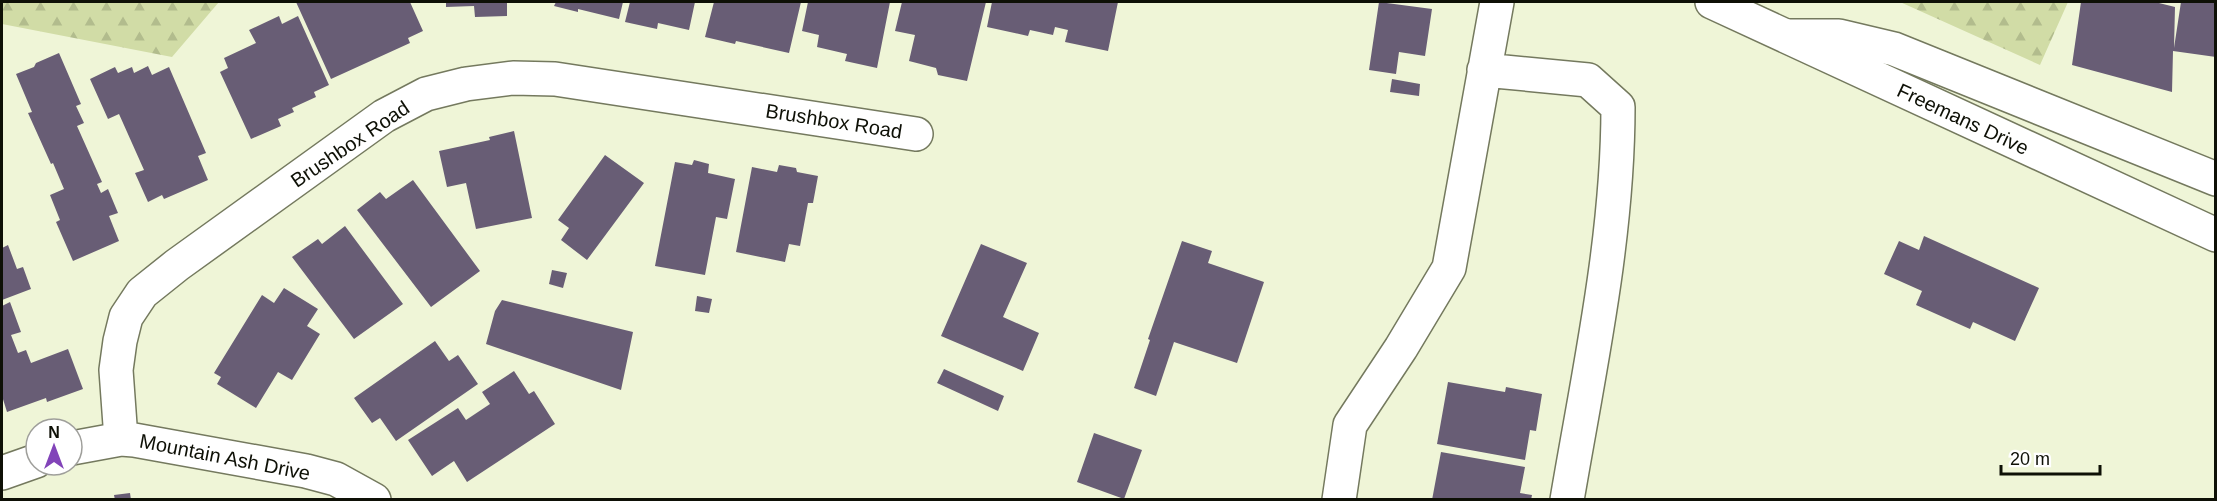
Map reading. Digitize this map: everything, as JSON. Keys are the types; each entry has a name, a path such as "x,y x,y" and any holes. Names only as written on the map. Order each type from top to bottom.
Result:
{"street":[{"path":"1340,500 1350,425 1401,348 1449,268 1497,2"},
{"name":"Freemans Drive","path":"1712,2 2216,235"},
{"path":"1787,36 1839,36 1894,50 2216,178"},
{"path":"1484,70 1588,80 1618,107 1618,159 1606,269 1567,500"},
{"name":"Brushbox Road","path":"121,439 116,370 120,340 126,317 142,293 384,116 426,94 466,84 513,78 555,79 916,134"},
{"name":"Mountain Ash Drive","path":"84,446 121,439 306,471 336,479 374,500"},
{"path":"2,473 24,465"}],"green space":[{"path":"2,2 219,2 172,57 2,24"},
{"path":"1900,2 2068,2 2040,65"}],"building":[{"path":"296,2 410,2 423,31 408,38 410,43 331,79"},
{"path":"446,2 507,2 507,16 475,17 474,6 446,7"},
{"path":"556,2 623,2 619,19 554,6"},
{"path":"630,2 695,2 689,30 658,23 657,29 625,22"},
{"path":"714,2 801,2 789,53 736,41 735,44 705,37"},
{"path":"808,2 890,2 877,68 845,61 847,54 817,47 819,35 802,31"},
{"path":"902,2 986,2 967,81 938,75 936,68 909,61 915,35 895,31"},
{"path":"992,2 1118,2 1108,51 1065,42 1068,30 1055,27 1053,35 1030,30 1028,36 987,27"},
{"path":"1379,2 1432,9 1425,56 1399,52 1396,74 1369,70"},
{"path":"2081,2 2155,2 2175,7 2174,48 2181,2 2216,2 2216,57 2173,51 2172,92 2072,65"},
{"path":"279,16 282,24 298,16 329,85 314,92 316,97 292,108 294,112 278,119 281,126 251,139 220,72 228,68 224,58 256,43 249,30"},
{"path":"59,53 81,104 76,106 84,123 77,126 102,182 97,184 101,193 108,189 118,213 109,216 119,241 73,261 56,222 60,220 50,195 64,189 28,113 32,112 16,74"},
{"path":"148,66 152,75 169,67 206,153 198,156 208,180 164,199 162,195 148,202 135,173 144,170 119,114 108,119 90,79 115,67 118,73 132,67 134,73"},
{"path":"1392,79 1420,84 1419,96 1390,92"},
{"path":"514,131 532,218 476,229 466,183 447,187 439,151 490,140 489,137"},
{"path":"605,155 644,183 587,260 561,240 569,228 558,220"},
{"path":"694,160 709,164 708,173 735,179 727,219 716,217 705,275 655,266 675,162 692,165"},
{"path":"779,165 796,168 797,172 818,176 813,203 808,203 800,246 789,244 785,262 736,252 752,167 777,172"},
{"path":"413,180 480,271 431,307 357,210 380,192 386,199"},
{"path":"345,226 403,304 354,339 292,257 318,239 322,244"},
{"path":"1924,236 2039,288 2015,341 1973,322 1970,329 1916,305 1922,291 1884,274 1899,241 1919,250"},
{"path":"1182,241 1212,251 1208,263 1264,282 1237,363 1174,342 1156,396 1134,388 1150,340 1148,339"},
{"path":"981,244 1027,263 1003,317 1039,333 1023,371 941,336"},
{"path":"8,245 17,269 23,267 31,289 2,300 2,248"},
{"path":"552,270 567,273 563,288 549,284"},
{"path":"284,288 318,309 307,326 320,334 292,380 278,372 256,408 217,384 221,377 214,373 262,295 274,303"},
{"path":"697,296 712,299 709,313 695,311"},
{"path":"502,300 633,332 621,390 486,344 495,311"},
{"path":"10,302 21,332 11,335 18,353 26,350 31,363 68,349 83,389 47,402 46,398 7,412 2,396 2,306"},
{"path":"435,341 449,361 458,355 478,384 396,441 380,418 372,423 354,398"},
{"path":"944,369 1004,396 998,411 937,383"},
{"path":"514,371 529,394 534,391 555,424 467,482 454,461 432,476 408,440 458,408 466,420 490,404 482,392"},
{"path":"1448,382 1505,392 1506,387 1542,394 1536,431 1530,430 1525,460 1437,444"},
{"path":"1094,433 1142,450 1124,499 1077,482"},
{"path":"1441,452 1525,467 1520,493 1532,495 1531,500 1432,500"},
{"path":"130,493 131,500 115,500 114,495"}]}
